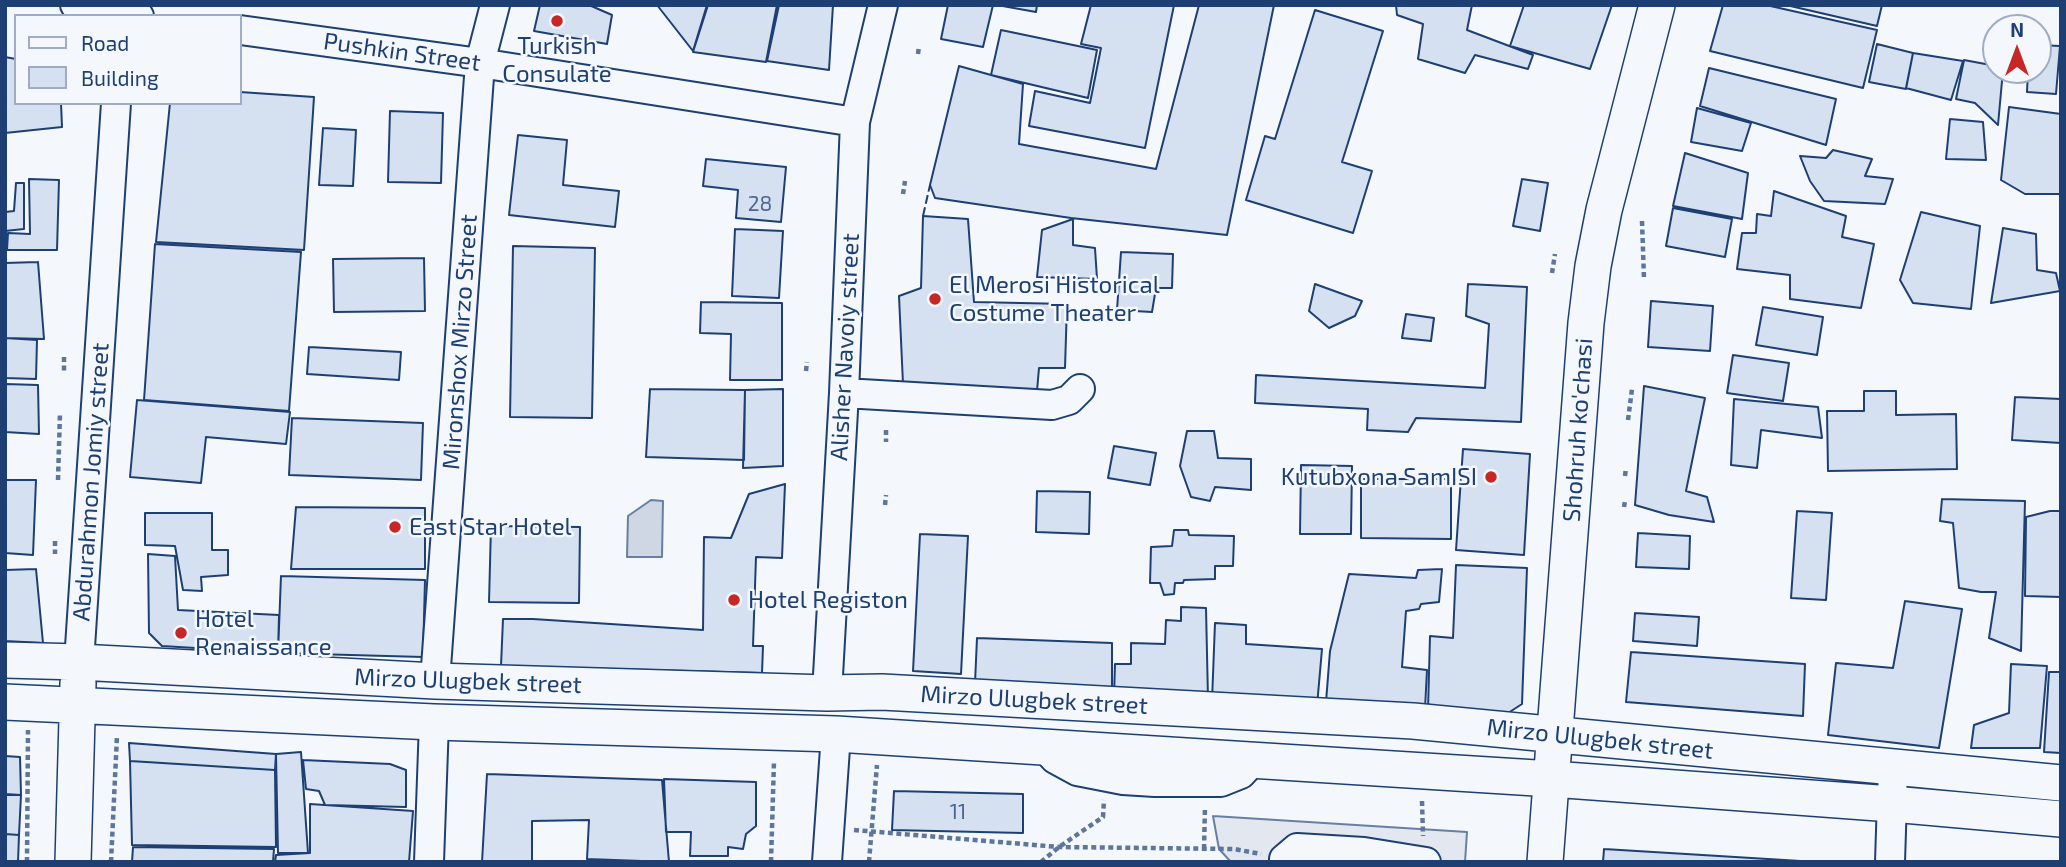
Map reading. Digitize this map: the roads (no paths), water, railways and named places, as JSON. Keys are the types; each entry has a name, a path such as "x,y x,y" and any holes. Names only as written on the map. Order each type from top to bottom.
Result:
{"main road":[{"name":"Shohruh ko'chasi","path":"1545,862 1586,323 1593,266 1604,210 1657,5"},
{"name":"Mirzo Ulugbek street","path":"5,660 435,681 827,693 881,692 1385,719 2061,783"},
{"name":"Abdurahmon Jomiy street","path":"72,862 79,662"},
{"name":"Mirzo Ulugbek street","path":"17,713 77,705 434,722 836,734 1552,779 1892,804 2061,820"}],"street":[{"path":"75,5 127,13"},
{"name":"Mironshox Mirzo Street","path":"435,681 480,63 495,5"},
{"name":"Alisher Navoiy street","path":"827,693 844,393 855,122 883,5"},
{"name":"Pushkin Street","path":"242,30 480,63 855,122"},
{"name":"Abdurahmon Jomiy street","path":"79,662 116,105"},
{"path":"844,393 1052,405 1069,400 1080,389"},
{"path":"429,862 434,722"},
{"path":"827,862 836,734"},
{"path":"1890,862 1893,768"},
{"path":"1285,860 1297,848 1364,852 1424,861"}],"place":[{"name":"Turkish Consulate","path":"557,21"},
{"name":"El Merosi Historical Costume Theater","path":"935,299"},
{"name":"Kutubxona SamISI","path":"1491,477"},
{"name":"East Star Hotel","path":"395,527"},
{"name":"Hotel Registon","path":"734,600"},
{"name":"Hotel Renaissance","path":"181,633"}]}
